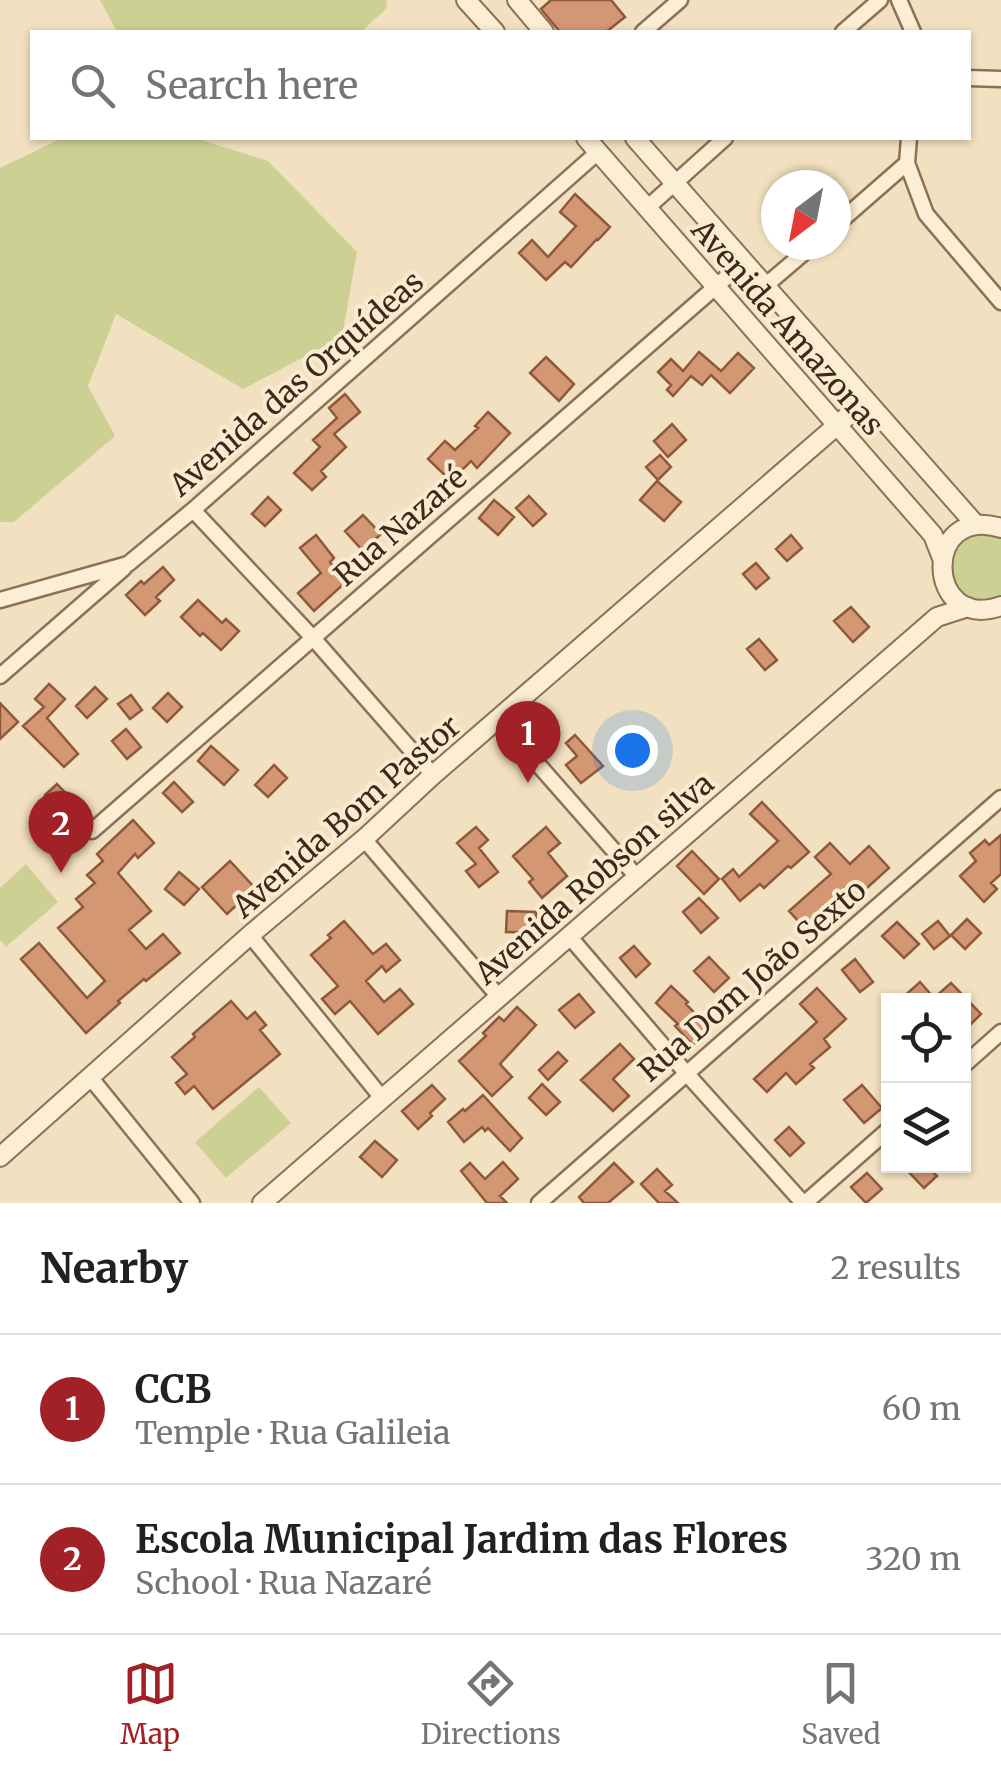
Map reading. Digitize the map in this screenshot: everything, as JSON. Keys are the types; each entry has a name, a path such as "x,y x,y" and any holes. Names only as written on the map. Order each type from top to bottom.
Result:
{"street":[{"path":"466,0 492,30"},
{"path":"516,0 542,30"},
{"path":"645,30 680,0"},
{"path":"845,30 880,0"},
{"path":"899,0 912,30"},
{"path":"971,78 1001,79"},
{"name":"Avenida Amazonas","path":"588,140 933,535 942,558"},
{"name":"Avenida Amazonas","path":"638,140 976,525"},
{"path":"646,208 723,140"},
{"path":"909,140 907,163 926,214 1001,302"},
{"name":"Avenida das Orquídeas","path":"0,600 128,564 598,152"},
{"path":"851,212 907,163"},
{"path":"765,286 795,260"},
{"name":"Rua Nazaré","path":"92,831 744,262"},
{"name":"Avenida Bom Pastor","path":"0,1157 432,775 865,401"},
{"path":"194,510 313,638 432,775"},
{"path":"998,612 977,610 952,595 941,571 942,558 954,536 976,525 1000,527"},
{"path":"0,676 128,564"},
{"path":"937,617 944,584"},
{"name":"Avenida Robson silva","path":"262,1203 937,617 968,606"},
{"path":"499,720 638,877"},
{"name":"Rua Dom João Sexto","path":"539,1203 1001,798"},
{"path":"364,839 499,997"},
{"path":"250,935 382,1098"},
{"path":"570,936 804,1203 881,1136"},
{"path":"971,1059 1001,1032"},
{"path":"90,1077 192,1203"}],"green space":[{"path":"100,0 386,0 387,8 363,30 116,30"},
{"path":"58,140 201,140 268,161 357,252 342,337 243,389 116,314 88,386 115,436 14,522 0,522 0,168"},
{"path":"972,533 1001,536 1001,602 969,603 951,584 948,569 952,554"},
{"path":"26,864 58,902 6,947 0,940 0,888"},
{"path":"259,1087 291,1123 226,1178 195,1142"}],"building":[{"path":"551,0 611,0 625,17 609,30 558,30 541,9"},
{"path":"575,194 610,227 571,267 565,262 546,280 519,253 532,240 548,257 576,226 560,212"},
{"path":"699,352 721,371 738,353 754,368 730,393 711,375 702,385 691,376 673,396 667,390 671,385 658,372 671,359 683,371"},
{"path":"546,357 574,384 559,401 530,373"},
{"path":"345,394 360,412 334,434 346,447 321,471 326,477 312,490 294,473 320,447 313,440 337,418 329,408"},
{"path":"488,412 510,433 477,468 471,461 451,481 428,459 445,441 455,450"},
{"path":"672,424 686,440 668,457 654,441"},
{"path":"660,455 671,467 658,480 646,467"},
{"path":"657,481 681,502 664,521 640,500"},
{"path":"529,496 546,514 533,526 516,508"},
{"path":"268,497 281,510 265,526 252,514"},
{"path":"494,500 514,517 498,535 479,518"},
{"path":"363,515 381,534 363,551 345,531"},
{"path":"316,535 334,558 330,562 347,581 314,611 298,593 321,573 300,548"},
{"path":"791,535 802,548 787,561 776,549"},
{"path":"756,563 769,578 756,589 743,574"},
{"path":"163,567 174,580 156,597 160,601 145,615 126,595"},
{"path":"198,600 222,623 226,619 239,631 221,650 181,617"},
{"path":"851,607 869,627 853,642 834,621"},
{"path":"759,639 777,660 765,670 747,649"},
{"path":"49,684 65,699 47,718 78,754 64,767 23,726 44,707 35,699"},
{"path":"95,687 107,699 87,718 76,706"},
{"path":"168,693 182,707 167,722 153,708"},
{"path":"131,695 142,710 130,719 118,704"},
{"path":"0,703 18,722 0,739"},
{"path":"126,729 141,747 127,759 112,741"},
{"path":"575,735 603,766 581,783 566,765 577,756 566,743"},
{"path":"211,746 238,770 224,785 198,761"},
{"path":"274,765 287,778 268,797 255,785"},
{"path":"174,782 193,802 182,812 163,793"},
{"path":"57,784 83,811 71,822 45,795"},
{"path":"762,802 809,852 764,888 760,884 740,901 722,879 733,869 739,877 778,841 750,814"},
{"path":"133,820 154,843 138,858 135,854 118,873 151,911 129,930 146,949 163,934 180,953 118,1001 86,1033 21,959 39,943 87,998 105,981 58,928 83,907 76,899 95,883 87,875 103,861 97,854"},
{"path":"476,827 488,840 479,848 498,872 479,887 466,871 476,864 457,843"},
{"path":"546,827 560,843 548,853 567,876 542,898 529,882 533,879 513,856"},
{"path":"1001,835 1001,874 991,883 997,889 984,902 960,876 976,861 970,853 985,840 989,845"},
{"path":"830,843 850,864 869,846 889,868 813,937 789,911 831,874 815,857"},
{"path":"692,851 719,879 704,894 677,866"},
{"path":"230,861 255,888 227,914 202,887"},
{"path":"179,872 199,889 184,905 165,889"},
{"path":"699,898 718,918 701,933 683,912"},
{"path":"507,911 536,912 535,933 506,932"},
{"path":"967,919 981,933 965,949 951,935"},
{"path":"344,921 373,954 386,944 400,960 386,972 382,966 366,981 384,1002 400,989 413,1004 378,1034 350,1001 335,1014 322,999 338,986 311,955"},
{"path":"938,921 950,936 934,949 922,934"},
{"path":"897,922 919,944 904,958 882,936"},
{"path":"634,946 650,964 636,977 620,958"},
{"path":"709,957 729,978 714,992 694,971"},
{"path":"855,959 873,982 860,992 842,970"},
{"path":"920,982 930,993 908,993"},
{"path":"951,983 961,993 940,993"},
{"path":"671,986 710,1029 693,1045 656,1003"},
{"path":"817,988 846,1019 824,1039 830,1047 810,1064 814,1068 796,1084 786,1073 767,1092 754,1079 817,1022 800,1004"},
{"path":"579,994 594,1012 575,1028 559,1010"},
{"path":"231,1001 247,1019 255,1012 266,1025 260,1030 280,1054 213,1109 194,1086 185,1094 176,1083 187,1074 172,1057"},
{"path":"971,1004 981,1014 971,1024"},
{"path":"517,1007 536,1025 500,1064 512,1077 492,1096 459,1061 486,1036 483,1033 499,1017 504,1021"},
{"path":"620,1044 634,1059 613,1079 629,1096 613,1111 581,1080"},
{"path":"558,1052 567,1061 548,1080 539,1070"},
{"path":"542,1084 560,1102 546,1115 529,1098"},
{"path":"432,1085 445,1099 418,1129 402,1111"},
{"path":"862,1085 881,1109 864,1123 844,1100"},
{"path":"483,1095 522,1138 510,1151 488,1128 485,1131 482,1127 464,1142 448,1122"},
{"path":"789,1127 804,1143 790,1156 775,1140"},
{"path":"375,1141 397,1160 382,1177 360,1157"},
{"path":"503,1162 518,1179 500,1196 507,1203 487,1203 461,1171 470,1163 485,1179"},
{"path":"614,1163 633,1182 608,1203 584,1203 579,1197"},
{"path":"657,1169 672,1185 665,1191 678,1203 659,1203 641,1184"},
{"path":"867,1173 882,1189 866,1203 851,1187"},
{"path":"910,1173 937,1176 924,1188"}],"place":[{"name":"CCB","path":"528,783"},
{"name":"Escola Municipal Jardim das Flores","path":"61,873"}]}
